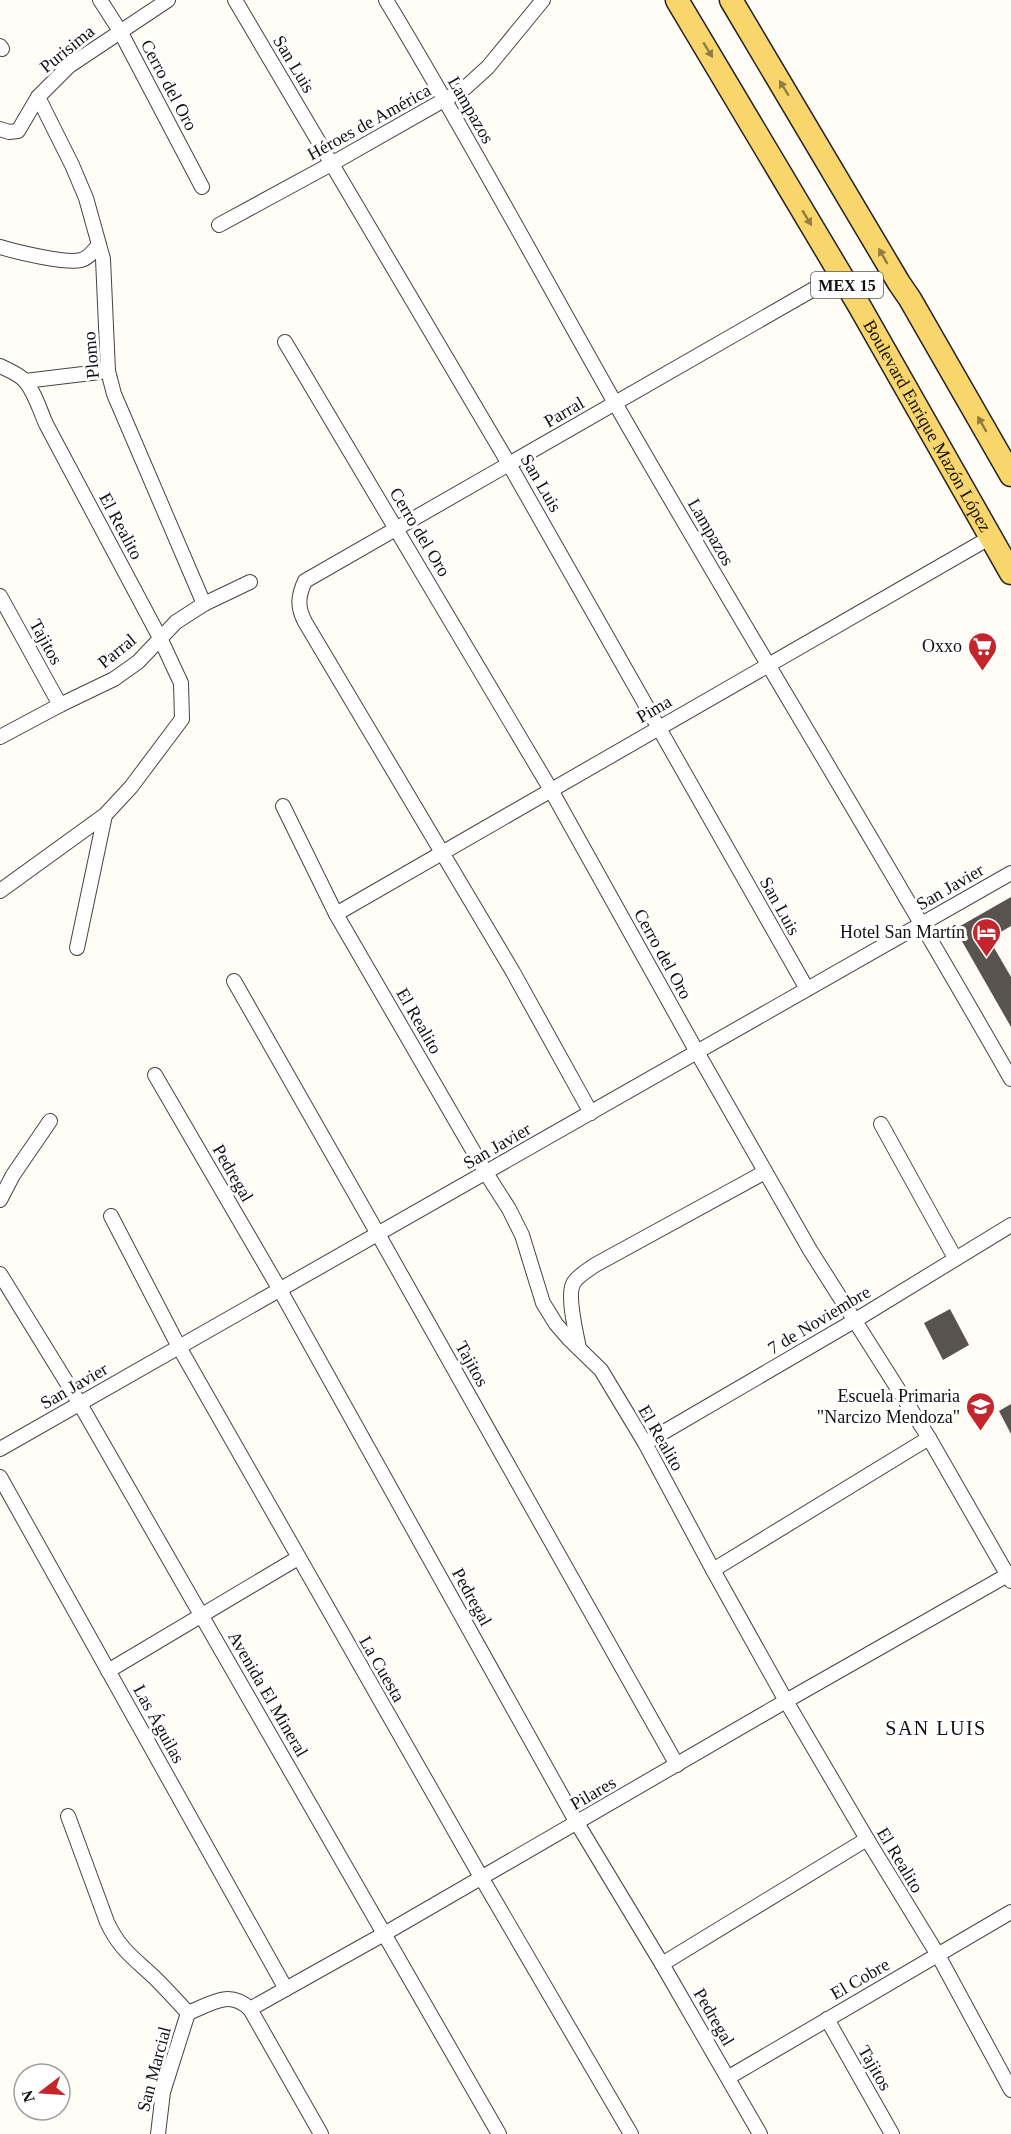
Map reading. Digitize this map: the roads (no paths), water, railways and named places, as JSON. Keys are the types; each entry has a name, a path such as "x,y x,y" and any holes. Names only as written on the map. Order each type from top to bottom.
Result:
{"main road":[{"name":"Boulevard Enrique Mazón López","path":"677,0 840,274 1011,573"},
{"name":"MEX 15","path":"731,0 910,299 1011,475"}],"street":[{"name":"Cerro del Oro","path":"100,0 120,31 202,187"},
{"name":"Purisima","path":"0,129 9,132 18,130 38,97 69,66 168,0"},
{"name":"San Luis","path":"235,0 509,464 807,989"},
{"name":"Lampazos","path":"386,0 445,100 615,403 1011,1079"},
{"name":"Héroes de América","path":"219,225 465,88 488,67 543,0"},
{"name":"Plomo","path":"38,97 86,198 103,259 108,371 118,405 204,604"},
{"path":"0,248 30,255 79,261 89,256 99,245"},
{"name":"Parral","path":"441,853 299,610 299,594 305,581 840,274"},
{"name":"Cerro del Oro","path":"285,342 551,790 765,1172 854,1321 929,1438 1010,1577"},
{"path":"0,366 25,381 108,371"},
{"name":"El Realito","path":"25,381 160,638 181,683 182,719 131,787 105,815"},
{"name":"Pima","path":"336,914 991,537"},
{"name":"Parral","path":"0,737 114,679 138,662 176,622 204,604 250,582"},
{"name":"Tajitos","path":"0,596 60,705"},
{"name":"El Realito","path":"283,806 336,914 509,1209 522,1235 543,1303 556,1324 601,1370 645,1443 786,1701 938,1955 1011,2090"},
{"path":"0,891 105,815"},
{"path":"77,948 105,815"},
{"path":"441,853 513,972 591,1113"},
{"name":"San Javier","path":"0,1449 1011,873"},
{"name":"Tajitos","path":"234,981 677,1765"},
{"name":"Pedregal","path":"155,1075 280,1290 577,1823 729,2077 760,2134"},
{"path":"0,1200 13,1175 50,1121"},
{"path":"881,1124 955,1258"},
{"path":"579,1348 571,1297 572,1285 580,1276 595,1265 765,1172"},
{"name":"La Cuesta","path":"111,1216 178,1347 631,2134"},
{"name":"7 de Noviembre","path":"645,1443 854,1321 1011,1225"},
{"name":"Avenida El Mineral","path":"0,1274 80,1404 202,1614 499,2134"},
{"path":"713,1570 929,1438"},
{"name":"Las Águilas","path":"0,1477 286,1989"},
{"path":"108,1671 298,1558"},
{"name":"Pilares","path":"250,2009 786,1701 1010,1577"},
{"path":"68,1816 114,1938 188,2013 230,1998 238,2000 250,2009 321,2134"},
{"path":"662,1964 867,1839"},
{"name":"El Cobre","path":"729,2077 1011,1912"},
{"name":"San Marcial","path":"158,2134 163,2092 188,2013"},
{"name":"Tajitos","path":"826,2019 892,2134"}],"place":[{"name":"Oxxo","path":"983,672"},
{"name":"Hotel San Martín","path":"986,958"},
{"name":"Escuela Primaria \"Narcizo Mendoza\"","path":"981,1432"}],"district":[{"name":"SAN LUIS","path":"936,1728"}]}
